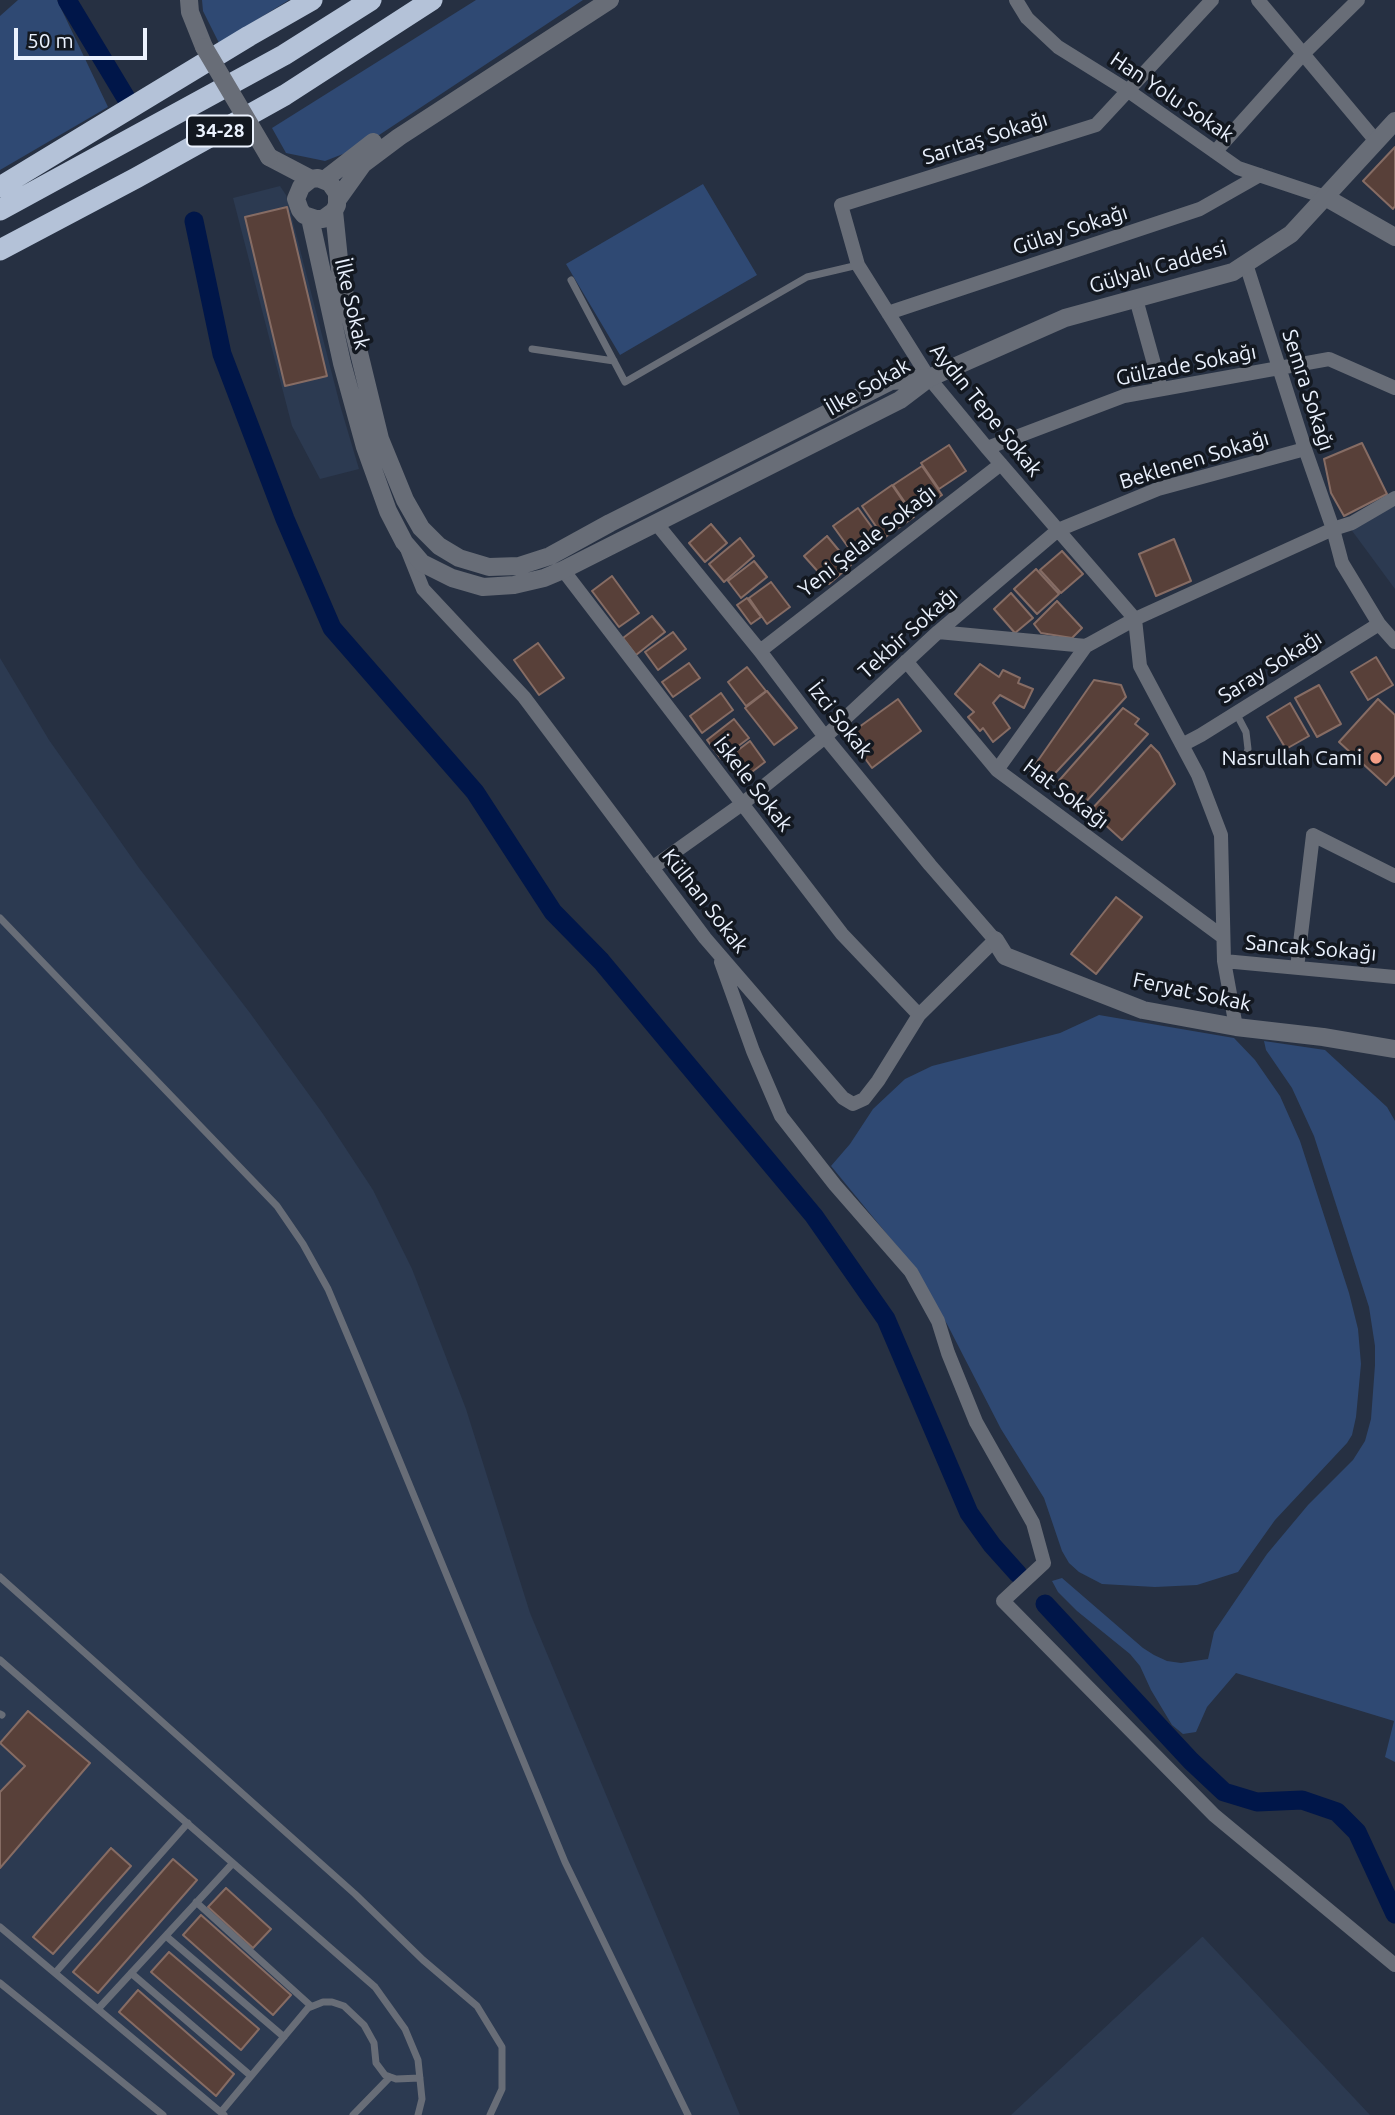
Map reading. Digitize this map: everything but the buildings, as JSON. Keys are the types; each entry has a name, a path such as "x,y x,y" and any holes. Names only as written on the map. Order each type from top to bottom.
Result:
{"highway":[{"path":"0,187 312,0"},
{"name":"34-28","path":"0,210 284,55 371,0"},
{"name":"34-28","path":"0,250 285,95 432,0"},
{"path":"402,20 440,0"}],"street":[{"path":"189,0 190,12 204,47 270,157 297,193"},
{"path":"594,0 318,180 300,187 297,193 300,211 310,218 323,219 336,205 350,179 363,164 399,137 610,0"},
{"name":"Han Yolu Sokak","path":"1016,0 1027,18 1058,47 1128,90 1238,168 1325,197"},
{"name":"Sarıtaş Sokağı","path":"841,205 1096,125 1212,0"},
{"path":"1258,0 1376,141"},
{"path":"1215,152 1303,54 1358,0"},
{"name":"Gülyalı Caddesi","path":"929,378 1065,318 1233,272 1292,234 1395,121"},
{"path":"270,157 334,187 336,205"},
{"name":"Gülay Sokağı","path":"888,313 1200,209 1259,175"},
{"path":"1325,197 1395,237"},
{"name":"İlke Sokak","path":"336,205 341,279 380,439 405,500 421,528 439,546 459,558 489,567 519,566 550,556 891,381 929,378"},
{"name":"Aydın Tepe Sokak","path":"841,205 858,265 929,378 1135,619"},
{"name":"İlke Sokak","path":"310,218 342,363 365,447 388,511 404,542 422,563 452,578 483,587 514,585 563,570 900,400 929,378"},
{"name":"Semra Sokağı","path":"1246,264 1333,528 1342,563 1379,624 1395,642"},
{"path":"1136,299 1161,389"},
{"name":"Gülzade Sokağı","path":"987,448 1124,396 1329,359 1395,388"},
{"name":"Beklenen Sokağı","path":"1058,530 1158,489 1305,449"},
{"name":"Yeni Şelale Sokağı","path":"760,651 1001,464"},
{"path":"997,770 1086,646 1135,619 1333,528 1352,523 1395,498"},
{"path":"646,505 656,523"},
{"name":"İzci Sokak","path":"656,523 760,651 825,737 995,940"},
{"name":"Tekbir Sokağı","path":"652,869 742,804 825,737 938,632 1058,530"},
{"name":"Külhan Sokak","path":"404,542 423,589 524,696 718,953 843,1098 853,1104 864,1099 919,1015 995,940"},
{"name":"İskele Sokak","path":"563,570 842,934 919,1015"},
{"path":"1135,619 1140,666 1198,775 1221,835 1224,961 1236,1027"},
{"name":"Saray Sokağı","path":"1182,745 1379,624"},
{"path":"938,632 1086,646"},
{"name":"Hat Sokağı","path":"906,661 997,770 1223,937"},
{"path":"1297,968 1313,835 1395,876"},
{"name":"Feryat Sokak","path":"995,940 1005,956 1143,1010 1236,1027 1395,1049"},
{"path":"718,953 753,1051 781,1116 835,1185 911,1272 938,1321 976,1422 1033,1523 1044,1563 1003,1601 1214,1815 1395,1965"},
{"name":"Sancak Sokağı","path":"1224,961 1395,976"}],"lane":[{"path":"571,280 625,382 807,276 858,265"},
{"path":"532,349 614,360"},
{"path":"1236,713 1246,732 1248,749 1244,761"},
{"path":"0,918 277,1206 303,1244 328,1289 565,1862 688,2115"},
{"path":"0,1577 355,1894 423,1960 477,2007 502,2047 502,2088 491,2115"},
{"path":"0,1660 375,1987 405,2029 418,2060 422,2099 418,2115"},
{"path":"55,1973 187,1823"},
{"path":"98,2009 233,1863"},
{"path":"196,1902 312,2006"},
{"path":"0,1927 223,2114 284,2037 312,2006 323,2002 344,2006 358,2017 370,2033 380,2070 390,2077 420,2078"},
{"path":"166,1936 284,2037"},
{"path":"131,1973 251,2076"},
{"path":"0,1983 163,2115"},
{"path":"353,2115 390,2077"}],"shaded area":[{"path":"18,0 57,0 108,107 0,170 0,16"},
{"path":"202,0 289,0 219,43 203,11"},
{"path":"476,0 583,0 361,147 325,161 286,153 272,128"},
{"path":"703,184 757,275 620,355 566,264"},
{"path":"280,186 286,195 359,469 320,479 292,426 233,198"},
{"path":"1395,506 1395,589 1350,528"},
{"path":"0,658 49,740 139,868 323,1114 373,1190 412,1269 466,1409 530,1613 740,2115 0,2115"},
{"path":"1099,1015 1234,1038 1255,1060 1280,1096 1300,1141 1358,1329 1361,1364 1356,1417 1352,1435 1347,1443 1275,1520 1238,1572 1197,1585 1155,1587 1102,1584 1079,1572 1069,1563 1062,1551 1044,1498 1001,1429 947,1324 900,1250 831,1166 850,1144 873,1109 905,1079 932,1066 1060,1033"},
{"path":"1264,1041 1325,1050 1387,1107 1395,1121 1395,1762 1385,1757 1394,1721 1236,1673 1207,1707 1196,1732 1183,1734 1172,1725 1140,1666 1130,1654 1077,1611 1058,1592 1052,1581 1062,1578 1154,1655 1181,1663 1208,1659 1214,1632 1267,1554 1308,1505 1353,1460 1365,1441 1371,1419 1375,1365 1369,1307 1314,1136 1292,1088 1266,1050"},
{"path":"1202,1937 1370,2115 1011,2115"}],"waterway":[{"path":"67,0 126,98"},
{"path":"194,221 222,354 285,519 332,628 475,792 553,912 601,961 814,1216 886,1319 969,1513 992,1545 1018,1574"},
{"path":"1045,1604 1191,1761 1224,1792 1257,1802 1302,1800 1337,1812 1357,1832 1395,1914"}],"place":[{"name":"Nasrullah Cami","path":"1376,758"}]}
